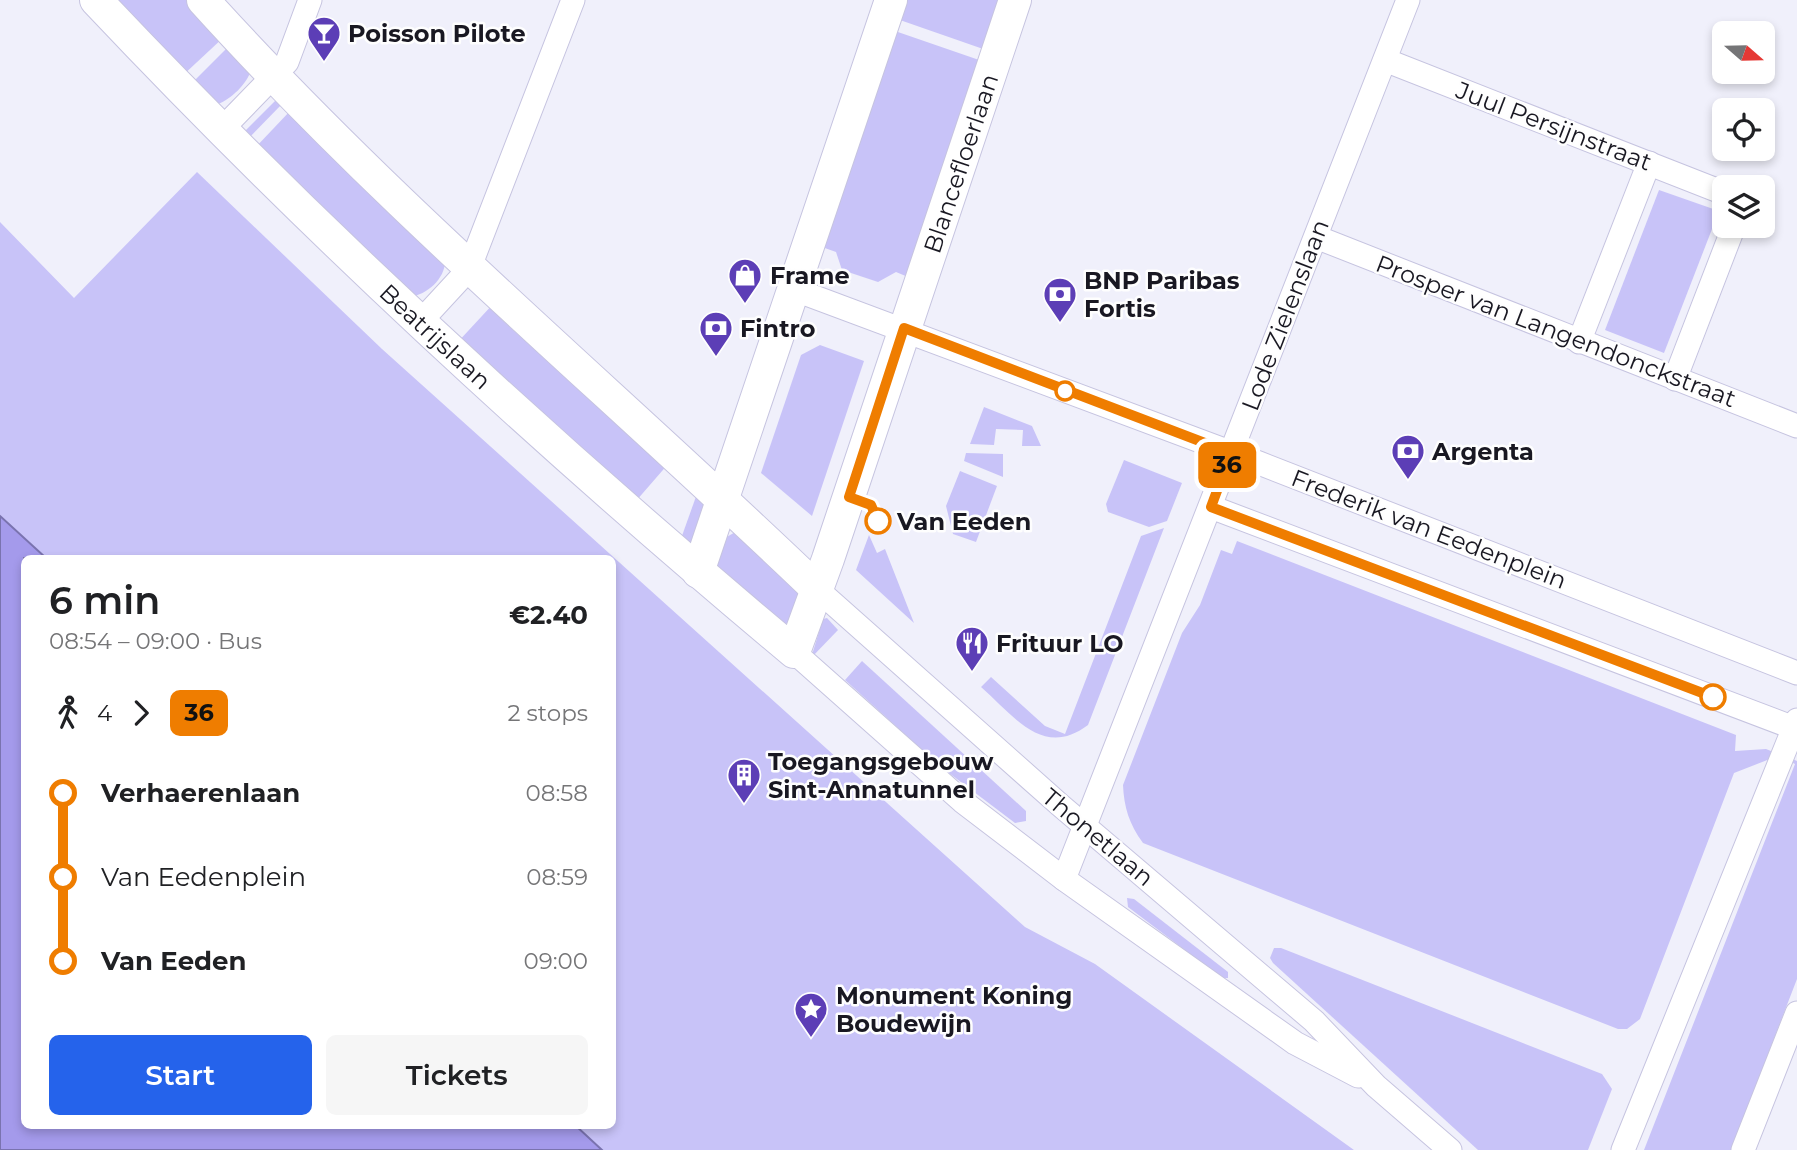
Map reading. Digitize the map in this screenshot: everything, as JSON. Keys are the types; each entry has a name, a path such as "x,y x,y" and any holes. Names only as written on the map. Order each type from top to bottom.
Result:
{"street":[{"name":"Beatrijslaan","path":"96,0 222,129 421,321 698,572 793,652"},
{"path":"203,0 469,269 723,498 818,590"},
{"path":"222,129 287,62 310,0"},
{"path":"421,321 469,269 573,0"},
{"path":"698,572 891,0"},
{"name":"Blancefloerlaan","path":"793,652 818,590 1015,0"},
{"name":"Lode Zielenslaan","path":"1064,879 1408,0"},
{"name":"Juul Persijnstraat","path":"1385,60 1712,188"},
{"path":"1579,342 1649,163"},
{"name":"Prosper van Langendonckstraat","path":"1316,237 1797,426"},
{"path":"1675,379 1729,238"},
{"path":"793,289 904,328"},
{"name":"Frederik van Eedenplein","path":"904,328 1797,673"},
{"path":"1211,507 1796,725 1623,1150"},
{"name":"Thonetlaan","path":"818,590 1086,827 1314,1021 1376,1086 1450,1150"},
{"name":"Thonetlaan","path":"793,652 962,801 1064,879 1295,1042 1376,1086"},
{"path":"1743,1150 1797,1013"}],"shaded area":[{"path":"110,0 192,0 225,36 181,77"},
{"path":"904,0 1002,0 986,50 897,19"},
{"path":"895,31 982,61 908,277 896,272 878,282 842,270 836,252 822,247"},
{"path":"232,43 251,70 238,90 218,104 191,84"},
{"path":"276,100 283,103 245,142 246,130"},
{"path":"291,110 445,260 439,279 429,289 410,297 252,151"},
{"path":"197,172 382,349 611,555 43,555 0,516 0,222 74,298"},
{"path":"1659,190 1712,209 1712,229 1664,353 1605,330"},
{"path":"494,303 504,313 500,318 659,463 669,463 636,501 456,344"},
{"path":"820,345 864,361 812,516 761,473 801,355"},
{"path":"984,407 1032,426 1041,446 1022,446 1023,430 996,429 994,445 970,444"},
{"path":"966,453 1003,454 1003,477 964,461"},
{"path":"1124,460 1182,483 1167,521 1149,527 1108,512 1106,504"},
{"path":"960,471 997,486 976,542 953,534 946,506"},
{"path":"698,491 705,500 690,547 678,547"},
{"path":"0,516 43,555 21,555 21,1129 579,1129 602,1150 0,1150"},
{"path":"1164,528 1088,725 1072,734 1057,737 1043,736 1017,721 981,687 991,677 1045,726 1065,734 1141,536"},
{"path":"737,531 801,593 788,623 781,625 716,569 725,538"},
{"path":"869,535 877,553 885,549 914,623 856,570"},
{"path":"1237,541 1736,735 1735,751 1766,749 1776,753 1775,757 1734,773 1640,1019 1627,1029 1618,1029 1143,843 1128,815 1123,785 1182,633 1200,605 1221,550 1232,554"},
{"path":"616,559 1025,927 1095,964 1354,1150 602,1150 579,1129 616,1129"},
{"path":"827,618 838,630 811,658 823,619"},
{"path":"862,661 1026,811 1026,821 1015,823 941,767 845,680"},
{"path":"1790,758 1797,761 1797,979 1731,1150 1644,1150 1795,764 1789,761"},
{"path":"1127,898 1134,899 1228,972 1228,978 1222,978 1128,907"},
{"path":"1274,948 1281,948 1602,1074 1612,1089 1588,1150 1478,1150 1273,963 1270,958"}],"bus line":[{"name":"36","path":"878,521 871,505 849,497 904,328 1231,453 1211,507 1713,697"}],"place":[{"name":"Poisson Pilote","path":"324,63"},
{"name":"Frame","path":"745,305"},
{"name":"BNP Paribas Fortis","path":"1060,324"},
{"name":"Fintro","path":"716,358"},
{"name":"Argenta","path":"1408,481"},
{"name":"Van Eeden","path":"878,521"},
{"name":"Frituur LO","path":"972,673"},
{"name":"Toegangsgebouw Sint-Annatunnel","path":"744,805"},
{"name":"Monument Koning Boudewijn","path":"811,1039"}]}
